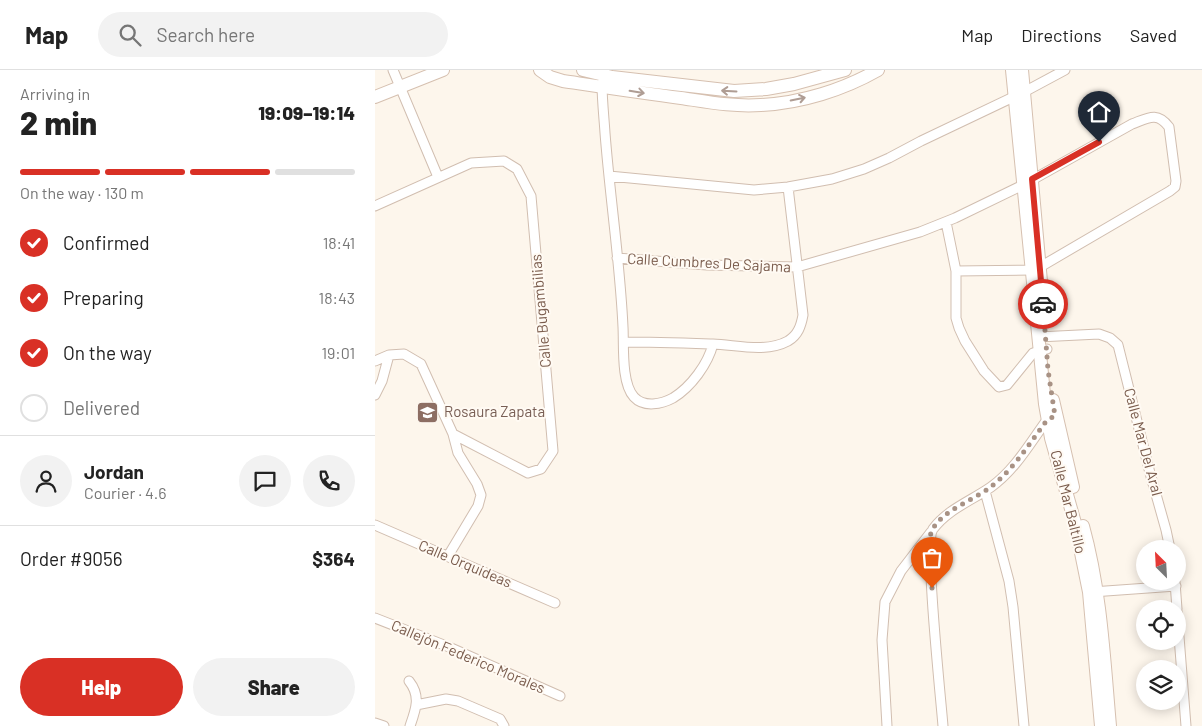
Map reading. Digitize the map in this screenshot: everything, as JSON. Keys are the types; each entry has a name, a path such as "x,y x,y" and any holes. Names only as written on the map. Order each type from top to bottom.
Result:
{"main road":[{"path":"375,97 443,70"},
{"path":"540,70 550,77 734,91 794,84 845,70"},
{"path":"583,70 602,80 724,104 761,105 797,100 826,92 862,79 878,70"},
{"name":"Calle Mar Baltillo","path":"1012,70 1019,94 1042,343 1048,370 1051,418 1091,555 1101,726"},
{"name":"Calle Mar Baltillo","path":"1019,94 1022,70"},
{"name":"Calle Mar Baltillo","path":"1093,592 1111,726"}],"street":[{"path":"375,206 438,176 393,70"},
{"path":"609,176 754,190 787,187 832,179 864,169 889,158 1065,70"},
{"path":"602,80 609,176 622,303 625,373 630,390 635,398 643,403 652,404 665,402 678,395 694,379 710,356 713,344"},
{"name":"Calle Cumbres De Sajama","path":"617,258 707,265 797,267 920,232 946,222 1028,182 1132,124 1158,116 1164,120 1169,127 1175,187 1036,268"},
{"name":"Calle Bugambilias","path":"438,176 471,162 504,161 517,168 531,196 553,451 541,469 528,473 453,434"},
{"path":"624,342 713,344 763,348 777,345 797,334 803,315 787,187"},
{"path":"946,222 956,271 956,318 965,341 984,370 999,387 1007,385 1042,343"},
{"path":"956,271 1036,268"},
{"name":"Calle Mar Del Aral","path":"1042,343 1099,334 1110,338 1118,345 1149,472 1167,530 1168,540"},
{"path":"375,361 389,355 405,354 421,364 453,434 458,453 477,484 481,495 478,506 448,556"},
{"path":"375,395 382,381 389,355"},
{"path":"887,726 882,640 885,602 901,571 947,514 985,491 1011,469 1051,418"},
{"path":"985,491 1009,580 1024,726"},
{"name":"Calle Orquídeas","path":"375,525 555,603"},
{"path":"931,532 930,560 943,726"},
{"path":"1093,592 1136,588"},
{"name":"Callejón Federico Morales","path":"375,618 449,647 560,696"},
{"path":"1180,650 1187,726"},
{"path":"409,681 417,694 417,705 410,726"},
{"path":"417,705 446,700 458,701 500,719 504,725"},
{"path":"375,723 384,726"}],"way so far":[{"path":"932,588 931,532 947,514 992,486 1011,469 1047,420 1055,416 1048,370 1043,304"}],"place":[{"name":"Rosaura Zapata","path":"428,412"}],"route":[{"path":"1043,304 1032,179 1099,142"}]}
